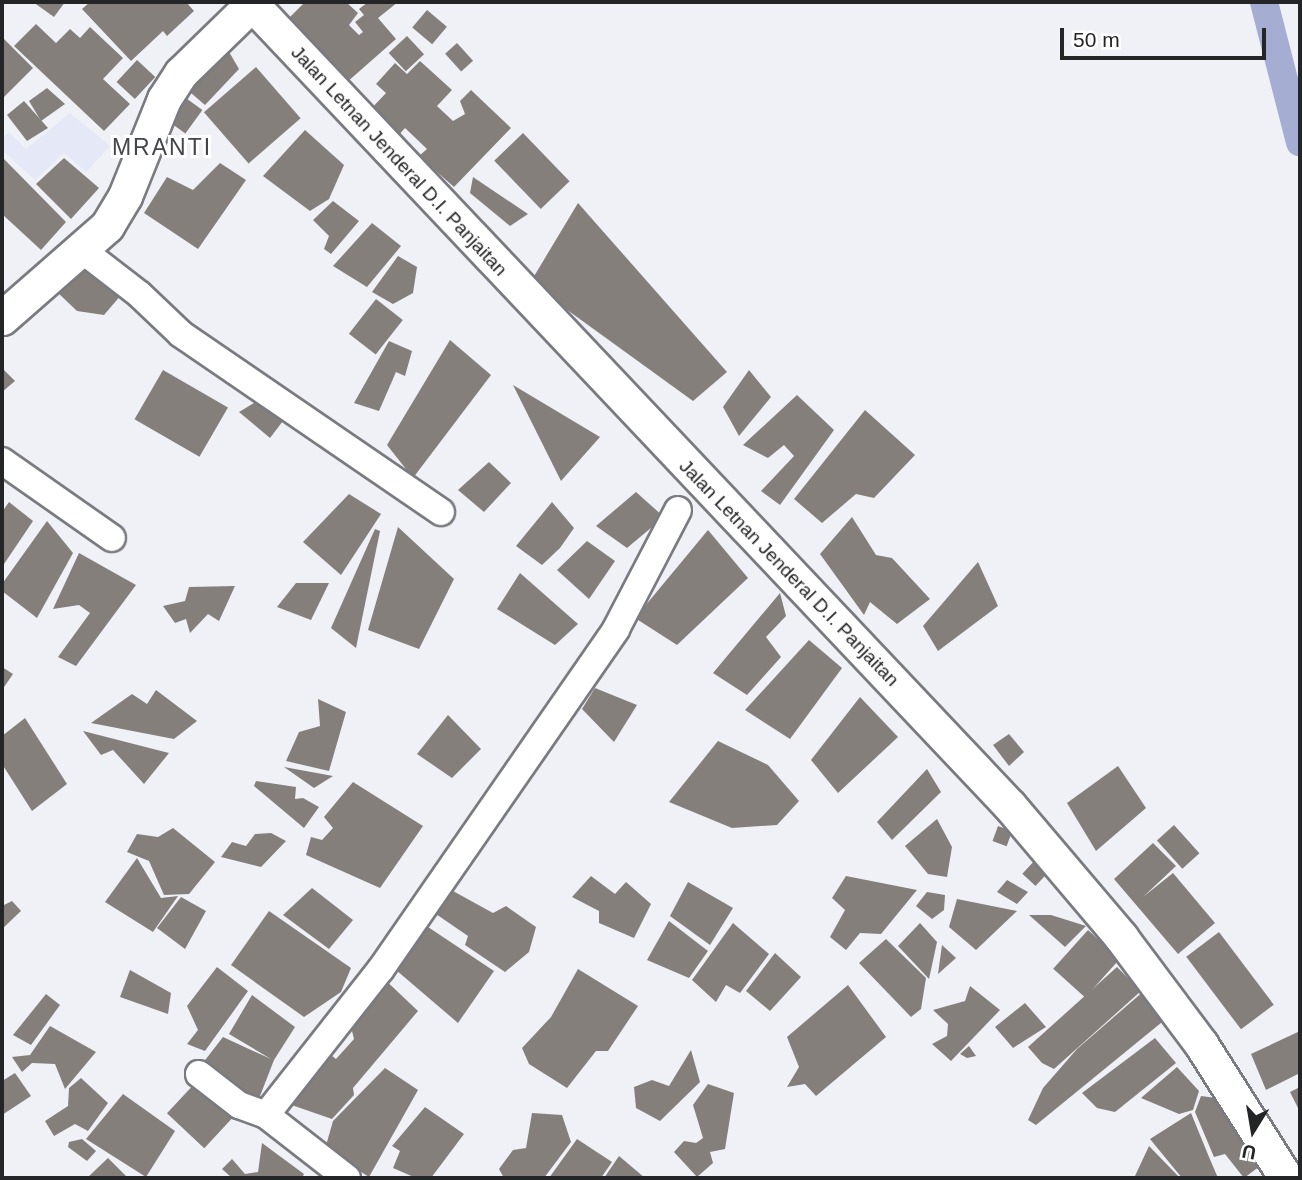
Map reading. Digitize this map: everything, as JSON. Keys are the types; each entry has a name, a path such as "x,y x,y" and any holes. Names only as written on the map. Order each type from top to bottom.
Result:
{"street":[{"path":"2,318 107,226 125,196 164,99 181,73 251,3"},
{"name":"Jalan Letnan Jenderal D.I. Panjaitan","path":"251,3 1010,806 1121,937 1193,1033 1286,1178"},
{"path":"82,250 139,294 181,334 441,512"},
{"path":"2,461 112,538"},
{"path":"266,1115 381,969 616,629 678,510"},
{"path":"199,1074 239,1105 266,1115 347,1178"}],"shaded area":[{"path":"70,113 110,146 86,172 64,153 35,180 2,150 2,139 9,132 26,149"}],"building":[{"path":"33,2 65,2 54,17"},
{"path":"90,2 186,2 194,11 167,36 163,31 131,61 82,9"},
{"path":"305,2 346,2 358,13 349,25 359,35 363,32 355,22 364,15 359,9 368,2 398,2 378,18 396,39 346,83 280,27"},
{"path":"427,10 447,27 432,44 412,28"},
{"path":"36,24 56,43 70,29 80,38 90,27 123,58 103,79 130,104 104,131 14,46"},
{"path":"407,36 424,54 406,71 389,53"},
{"path":"2,37 33,68 2,99"},
{"path":"457,43 473,61 461,72 445,54"},
{"path":"225,45 239,69 205,105 184,87"},
{"path":"137,60 155,77 135,99 117,82"},
{"path":"420,61 452,90 437,106 453,121 465,114 460,101 471,90 511,128 454,187 419,156 427,149 405,128 397,137 369,111 386,93 376,84 395,63 407,74"},
{"path":"256,67 301,118 249,164 204,112"},
{"path":"47,88 65,104 41,121 29,101"},
{"path":"183,96 202,110 185,134 166,119"},
{"path":"24,101 48,128 27,141 7,115"},
{"path":"305,130 344,165 329,199 310,211 263,176"},
{"path":"523,133 570,181 541,209 494,161"},
{"path":"2,157 66,222 41,250 2,214"},
{"path":"64,158 99,188 71,219 36,184"},
{"path":"220,163 246,180 198,249 144,213 167,177 193,190"},
{"path":"473,177 528,214 510,226 470,193"},
{"path":"333,201 359,221 331,254 324,249 329,236 313,220"},
{"path":"578,203 727,372 693,401 530,283"},
{"path":"372,223 401,246 367,287 333,266"},
{"path":"398,256 417,267 413,293 393,304 372,292"},
{"path":"83,261 122,294 104,315 77,311 56,291"},
{"path":"376,299 403,320 376,355 349,334"},
{"path":"450,340 491,375 413,478 387,445"},
{"path":"389,341 412,351 405,376 396,372 379,411 354,403"},
{"path":"2,368 15,381 2,392"},
{"path":"163,370 228,408 199,457 134,419"},
{"path":"749,370 771,397 739,436 723,407"},
{"path":"513,385 600,437 561,481"},
{"path":"797,395 834,430 780,505 761,491 794,456 784,445 768,458 743,445"},
{"path":"262,398 286,417 270,438 239,412"},
{"path":"865,410 915,455 874,498 856,494 822,523 794,499"},
{"path":"489,462 511,483 484,512 458,490"},
{"path":"636,492 664,517 627,548 596,526"},
{"path":"349,494 381,514 341,575 303,542"},
{"path":"9,502 33,521 2,567 2,512"},
{"path":"552,502 574,528 560,548 542,565 516,546"},
{"path":"852,517 876,555 892,558 930,599 897,624 870,602 864,615 820,554"},
{"path":"47,521 73,553 37,618 2,591 2,584"},
{"path":"398,527 454,579 419,649 368,630"},
{"path":"375,529 380,531 356,648 331,628"},
{"path":"708,530 748,578 677,645 635,618"},
{"path":"587,541 615,561 589,599 557,570"},
{"path":"79,553 136,585 76,666 58,657 90,613 79,605 53,609"},
{"path":"978,562 998,606 938,651 923,626"},
{"path":"520,573 578,624 555,645 497,609"},
{"path":"296,583 329,583 311,620 277,607"},
{"path":"235,586 219,621 208,614 190,633 186,619 175,623 163,606 185,601 189,587"},
{"path":"780,593 786,616 766,637 781,657 747,695 713,673"},
{"path":"809,640 842,668 790,739 745,710"},
{"path":"2,667 13,674 2,690"},
{"path":"595,688 637,705 614,742 582,709"},
{"path":"156,690 197,721 174,739 91,723 132,694 147,704"},
{"path":"860,697 898,737 838,793 811,760"},
{"path":"318,699 346,712 329,771 286,761 299,732 320,726"},
{"path":"448,715 481,749 452,778 417,754"},
{"path":"25,718 67,784 32,811 2,764 2,736"},
{"path":"83,731 169,753 144,784 113,750 101,755"},
{"path":"1009,734 1024,752 1009,766 993,745"},
{"path":"718,741 768,765 799,801 777,825 732,828 669,802"},
{"path":"1118,766 1146,808 1096,851 1067,803"},
{"path":"284,767 333,776 314,788"},
{"path":"927,769 941,792 892,840 877,822"},
{"path":"256,781 296,787 295,799 303,798 319,807 304,828 254,786"},
{"path":"353,782 423,826 380,888 306,855 311,837 322,840 333,828 324,817"},
{"path":"937,819 952,847 947,877 928,874 905,846"},
{"path":"1174,825 1199,853 1182,869 1157,840"},
{"path":"998,826 1012,831 1007,846 993,841"},
{"path":"173,828 215,862 189,894 164,895 149,861 127,852 137,834 158,837"},
{"path":"271,833 286,841 261,867 221,857 232,842 246,846 255,834"},
{"path":"1153,843 1176,866 1143,897 1173,873 1215,923 1178,954 1114,879"},
{"path":"137,858 161,898 178,896 153,932 105,902"},
{"path":"1036,859 1049,871 1036,886 1022,874"},
{"path":"591,876 615,894 626,882 651,904 634,938 599,923 599,911 572,897"},
{"path":"846,876 917,890 881,934 860,933 846,950 830,937 845,910 832,898"},
{"path":"1007,880 1028,892 1017,904 997,892"},
{"path":"688,882 733,908 710,945 670,916"},
{"path":"312,888 353,920 329,949 283,915"},
{"path":"453,891 493,913 506,906 536,927 529,952 505,972 465,945 468,936 433,912"},
{"path":"927,892 945,895 944,910 932,919 916,906"},
{"path":"181,897 206,911 185,949 157,928"},
{"path":"957,899 1017,911 976,950 949,927"},
{"path":"12,901 21,911 2,929 2,906"},
{"path":"269,911 351,968 341,992 304,1017 231,965"},
{"path":"1029,915 1051,915 1086,926 1065,947"},
{"path":"669,921 708,951 689,978 647,960"},
{"path":"733,923 769,954 740,993 726,985 716,1002 692,980"},
{"path":"920,923 937,942 929,979 898,946"},
{"path":"425,925 494,971 458,1023 389,964"},
{"path":"1088,930 1120,959 1085,997 1053,969"},
{"path":"1219,932 1274,1005 1241,1029 1186,957"},
{"path":"886,939 926,978 921,1009 911,1017 859,963"},
{"path":"942,945 956,958 938,974"},
{"path":"775,953 801,977 770,1011 746,991"},
{"path":"217,967 248,991 205,1051 187,1044 198,1030 187,1006"},
{"path":"1117,967 1141,991 1054,1069 1042,1063 1028,1047"},
{"path":"578,969 638,1006 608,1051 596,1051 567,1088 529,1064 522,1048 551,1017"},
{"path":"130,970 171,993 168,1014 120,997"},
{"path":"380,975 418,1011 353,1088 354,1095 332,1119 280,1101 322,1048 336,1059 354,1039 348,1015"},
{"path":"848,985 886,1037 816,1096 805,1084 787,1087 799,1067 787,1037"},
{"path":"970,986 1000,1010 951,1061 932,1044 947,1036 948,1024 933,1010 965,1001"},
{"path":"1145,990 1167,1018 1036,1125 1028,1120 1043,1088 1077,1049"},
{"path":"46,994 60,1005 31,1045 13,1035"},
{"path":"252,995 295,1027 274,1060 255,1109 199,1068 223,1037 271,1059 229,1034"},
{"path":"1025,1003 1046,1027 1013,1048 995,1027"},
{"path":"50,1026 96,1052 65,1089 55,1064 32,1063 22,1072 12,1057 30,1055"},
{"path":"1300,1031 1300,1073 1266,1090 1251,1054"},
{"path":"1155,1038 1176,1063 1115,1112 1097,1108 1082,1093"},
{"path":"969,1046 976,1056 967,1058 960,1054"},
{"path":"691,1050 700,1082 660,1121 636,1108 634,1087 652,1080 669,1086"},
{"path":"1177,1067 1199,1091 1193,1110 1179,1114 1141,1098"},
{"path":"385,1068 418,1090 369,1177 325,1149 333,1121"},
{"path":"15,1073 31,1096 2,1115 2,1081"},
{"path":"81,1078 108,1103 88,1131 75,1124 54,1136 45,1121 68,1106 69,1088"},
{"path":"199,1079 236,1114 204,1148 167,1113"},
{"path":"708,1084 734,1093 725,1149 710,1152 713,1163 697,1177 674,1152 684,1141 696,1143 703,1138 693,1105"},
{"path":"1300,1087 1300,1112 1290,1092"},
{"path":"123,1094 175,1131 146,1177 86,1139"},
{"path":"1201,1096 1216,1098 1260,1166 1244,1178 1225,1154 1214,1157 1195,1112"},
{"path":"425,1107 464,1134 431,1178 416,1178 393,1168 400,1151 392,1146"},
{"path":"532,1113 562,1115 571,1142 544,1178 504,1178 499,1169 513,1150 526,1148"},
{"path":"1191,1113 1218,1178 1182,1178 1150,1139"},
{"path":"82,1139 96,1151 87,1161 68,1147 69,1142"},
{"path":"577,1139 612,1162 601,1178 549,1178"},
{"path":"262,1143 304,1174 302,1178 232,1178 222,1169 232,1159 245,1174 258,1172"},
{"path":"1149,1146 1180,1178 1134,1178"},
{"path":"619,1156 645,1178 604,1178"},
{"path":"108,1158 128,1178 87,1178"}],"waterway":[{"path":"1264,2 1300,142"}],"district":[{"name":"MRANTI","path":"162,147"}]}
